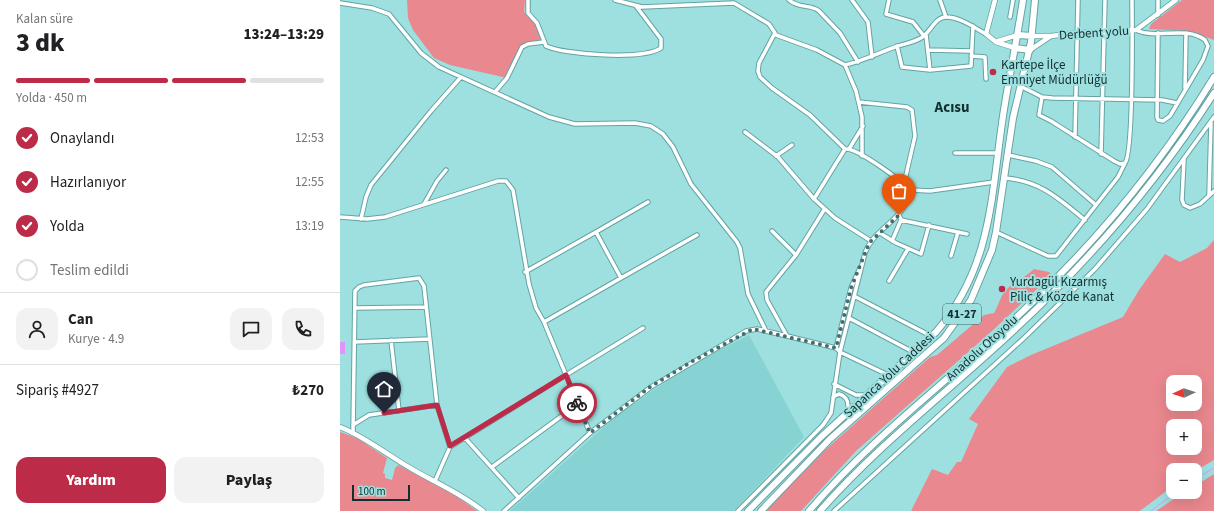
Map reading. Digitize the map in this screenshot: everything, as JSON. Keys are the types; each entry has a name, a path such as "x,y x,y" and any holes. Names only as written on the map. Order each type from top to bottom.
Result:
{"highway":[{"name":"Sapanca Yolu Caddesi","path":"748,511 821,437 931,336 952,313 976,265 985,238 1023,0"},
{"name":"Sapanca Yolu Caddesi","path":"761,511 830,439 944,338 972,300 990,254 996,232 1020,86 1030,50 1035,0"},
{"path":"1018,35 1032,36"},
{"path":"1015,48 1030,50"},
{"name":"Anadolu Otoyolu","path":"809,511 833,483 874,442 1008,325 1091,242 1150,171 1214,77"},
{"name":"Anadolu Otoyolu","path":"820,511 840,488 880,448 1008,336 1075,270 1158,174 1214,93"}],"street":[{"path":"528,0 528,13 537,23 543,35 544,42 550,48 611,55 659,50 662,46 661,39 637,6 635,0"},
{"path":"615,0 637,6 728,1 738,4 762,20 773,28 776,35 817,50 845,65 859,102 863,125 862,156"},
{"path":"789,0 799,6 815,8 819,11 840,33 858,62"},
{"path":"852,0 868,22 872,57"},
{"path":"889,0 886,14 913,22 925,36 930,70"},
{"path":"940,0 946,17"},
{"path":"986,34 995,0"},
{"path":"1010,17 1013,0"},
{"path":"1075,137 1078,0"},
{"path":"1101,154 1105,0"},
{"path":"996,232 1048,256 1054,257 1062,249 1118,177 1125,163 1128,152 1134,30 1132,0"},
{"path":"1158,0 1158,15"},
{"name":"Derbent yolu","path":"1032,36 1134,30 1158,15 1176,0"},
{"path":"340,3 372,8 389,14 411,43 429,60 461,77 559,121 575,124 644,124 657,128 673,147 690,184 737,242 740,248 748,294 766,331"},
{"path":"845,65 872,57 925,36 937,22 946,17 972,26 996,42 1015,48"},
{"path":"897,46 902,67 930,70 971,66 972,26"},
{"path":"1134,30 1186,34 1203,38 1207,43 1208,48 1203,60 1177,104 1167,119 1160,121 1157,117 1158,33"},
{"path":"1185,90 1186,34"},
{"path":"776,35 759,63 758,71 760,77 772,88 810,115 847,149 862,156 911,190 930,191 994,182"},
{"path":"996,42 1007,40 1018,35"},
{"path":"1030,50 1051,36"},
{"path":"495,92 507,78 522,47 528,44 544,42"},
{"path":"928,50 971,50"},
{"path":"971,56 985,57 986,79"},
{"path":"361,219 366,197 371,185 430,111 461,77"},
{"path":"1020,86 1042,97 1157,100 1177,104"},
{"path":"1042,97 1039,115 1117,163 1125,163"},
{"path":"859,102 910,108 912,110 915,136 904,184"},
{"path":"834,511 1024,338 1095,269 1147,209 1214,118"},
{"path":"1209,195 1211,122"},
{"path":"814,199 863,125"},
{"path":"745,132 776,156 824,210 871,241"},
{"path":"776,156 792,145"},
{"path":"955,153 998,153"},
{"path":"1008,155 1036,161 1052,167 1096,205"},
{"path":"1184,158 1182,200 1184,205 1193,208 1214,191"},
{"path":"424,205 437,181 446,170"},
{"path":"1005,178 1021,180 1047,190 1085,220"},
{"path":"340,217 361,219 385,217 498,180 506,181 513,190 525,272 536,308 544,322 590,433"},
{"path":"836,348 851,288 871,241 899,215 906,206 911,190"},
{"path":"525,272 648,202"},
{"path":"788,336 767,300 766,294 796,255 824,210"},
{"path":"892,241 901,220 899,215"},
{"path":"901,220 967,234"},
{"path":"880,233 892,241 921,254 929,225"},
{"path":"772,231 796,255"},
{"path":"596,232 621,278"},
{"path":"951,256 958,232"},
{"path":"544,322 697,235"},
{"path":"889,280 908,249"},
{"path":"738,511 825,423 831,413 834,384 840,352 860,268"},
{"path":"353,432 355,291 359,287 419,278 423,283 437,405 450,446"},
{"path":"854,296 931,336"},
{"path":"355,308 426,307"},
{"path":"849,318 914,352"},
{"path":"435,481 450,446 642,328"},
{"path":"504,511 590,433 650,387 691,362 753,329 836,348 840,352 888,375"},
{"path":"355,342 430,339"},
{"path":"391,340 399,411"},
{"path":"834,384 856,396 868,394"},
{"path":"833,397 839,394 846,398 848,406 846,415"},
{"path":"492,468 578,404"},
{"path":"353,425 369,415 437,405"},
{"path":"340,427 353,432 411,468 461,495 483,511"},
{"path":"465,438 519,498"}],"shaded area":[{"path":"407,0 525,0 524,12 539,29 541,42 525,45 507,78 450,65 434,58 413,30 408,18"},
{"path":"1182,0 1214,0 1214,40 1189,31 1149,29 1151,24"},
{"path":"1214,240 1214,460 1202,467 1202,463 1166,463 1166,491 1140,511 911,511 932,469 948,475 957,462 961,462 978,424 969,419 1007,367 1031,355 1123,317 1139,290 1165,254 1180,262 1207,248"},
{"path":"1034,269 1049,272 1052,275 992,331 856,451 801,511 765,511 825,450 930,357 937,355 984,315 994,313 1005,291"},
{"path":"749,335 804,437 734,511 510,511 616,416 688,366"},
{"path":"340,342 345,342 345,354 340,354"},
{"path":"340,432 357,438 387,458 383,473 385,474 385,478 392,480 395,468 398,465 451,492 477,511 340,511"},
{"path":"1214,474 1214,511 1156,511 1174,499 1202,499 1202,482"}],"waterway":[{"path":"1202,475 1214,468"},
{"path":"1151,511 1167,499"}],"way so far":[{"path":"577,403 590,433 650,387 691,362 753,329 836,348 841,323 853,281 860,268 868,246 871,241 899,215"}],"place":[{"name":"Kartepe İlçe Emniyet Müdürlüğü","path":"993,72"},
{"name":"Yurdagül Kızarmış Piliç & Közde Kanat","path":"1002,289"}],"district":[{"name":"Acısu","path":"952,107"}],"route":[{"path":"384,413 437,405 443,428 450,446 566,375 577,403"}]}
